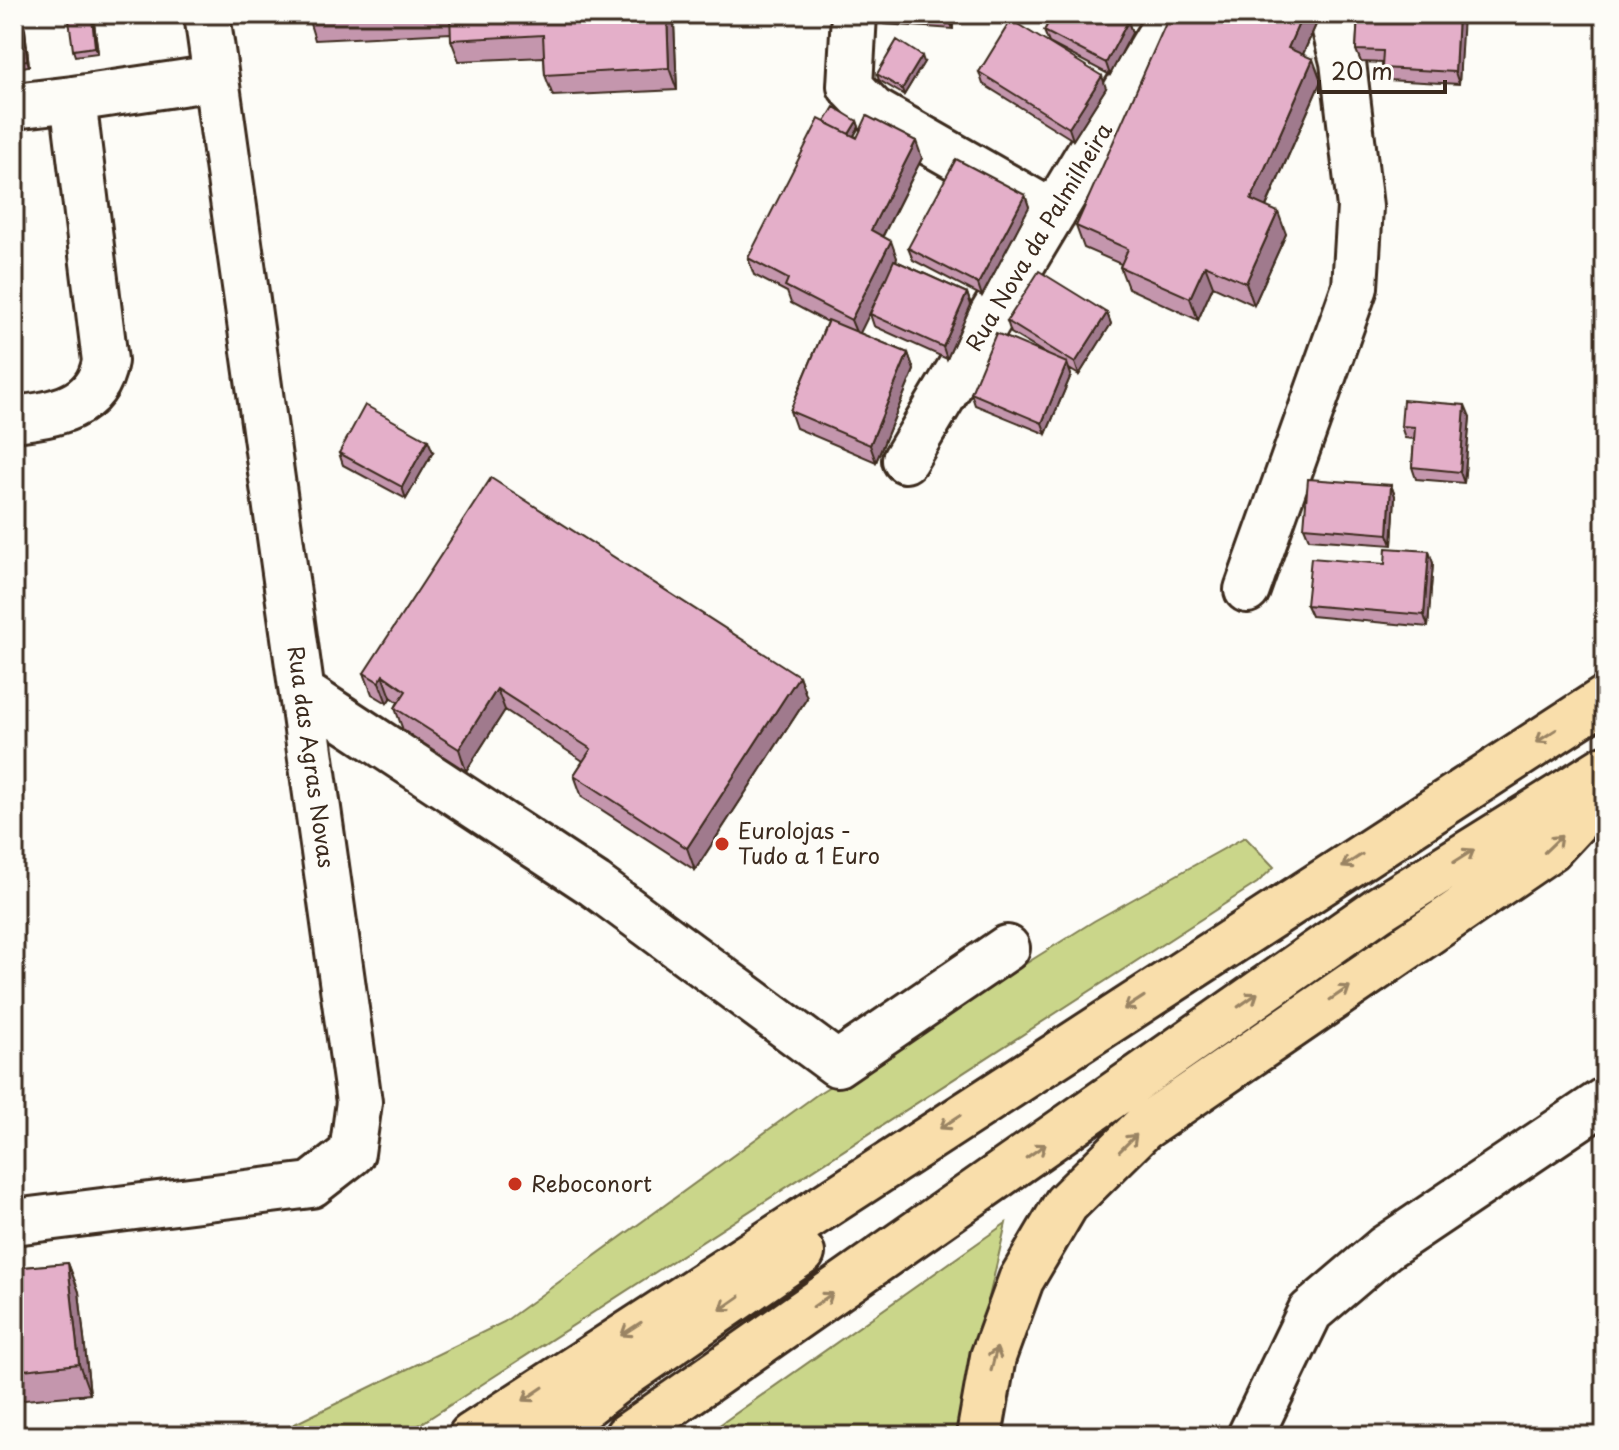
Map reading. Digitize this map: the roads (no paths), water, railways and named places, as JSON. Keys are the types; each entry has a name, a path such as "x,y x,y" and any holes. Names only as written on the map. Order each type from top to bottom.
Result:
{"highway":[{"path":"471,1436 1605,699"},
{"path":"627,1436 1379,909 1605,768"},
{"path":"979,1436 993,1357 1021,1280 1066,1204 1143,1128 1550,849 1605,790"},
{"path":"546,1436 615,1382 810,1247 814,1211"}],"street":[{"name":"Rua das Agras Novas","path":"14,1222 311,1185 352,1153 359,1102 207,14"},
{"path":"854,14 850,86 873,110 1053,213"},
{"name":"Rua Nova da Palmilheira","path":"905,460 1172,14"},
{"path":"1247,590 1355,287 1360,207 1343,62 1331,14"},
{"path":"14,106 215,78"},
{"path":"14,419 70,409 91,393 104,369 105,348 73,99"},
{"path":"302,692 595,885 837,1064 1007,948"},
{"path":"1250,1436 1310,1312 1385,1248 1605,1100"}],"place":[{"name":"Eurolojas - Tudo a 1 Euro","path":"722,844"},
{"name":"Reboconort","path":"515,1184"}]}
